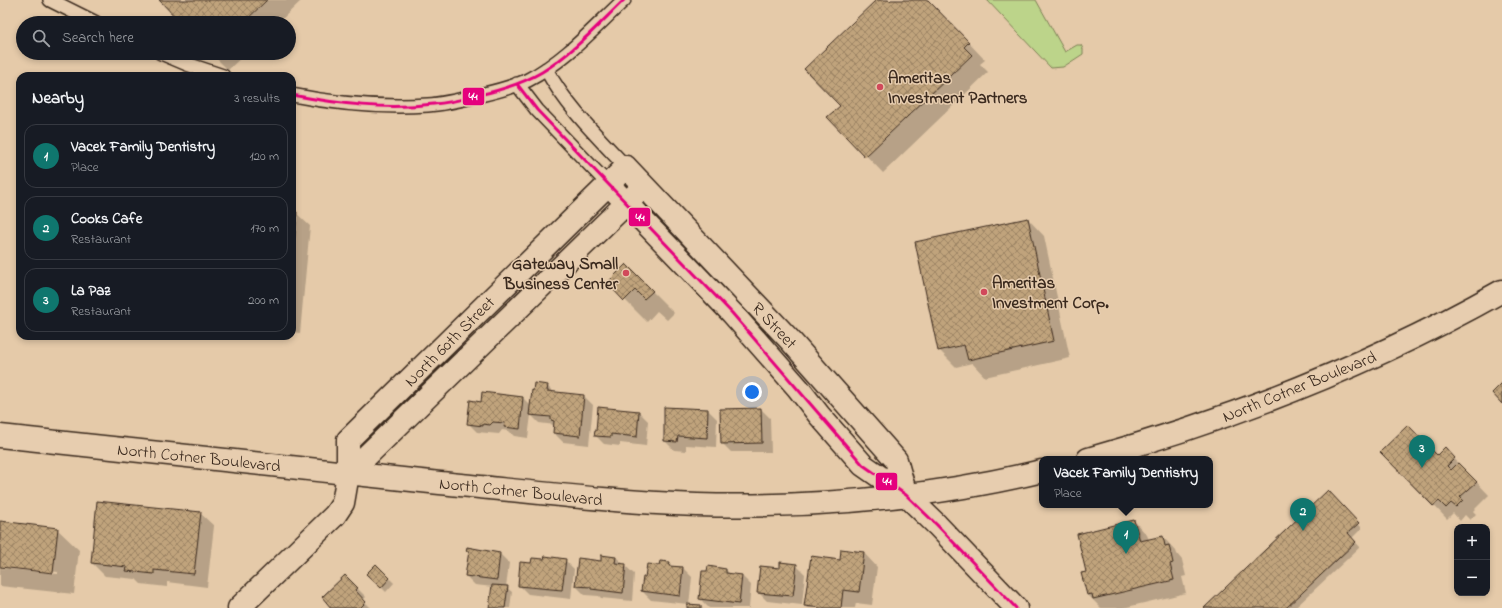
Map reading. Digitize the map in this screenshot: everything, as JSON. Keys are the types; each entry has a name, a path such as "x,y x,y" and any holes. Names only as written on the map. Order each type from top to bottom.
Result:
{"street":[{"name":"North 60th Street","path":"249,605 335,515 343,504 348,474 348,440 626,167"},
{"name":"R Street","path":"626,167 789,339 896,460 906,496"},
{"name":"R Street","path":"608,184 732,313 863,465 906,496 937,525 1016,608"},
{"name":"North 60th Street","path":"348,474 644,186"},
{"name":"North Cotner Boulevard","path":"1098,456 1180,432 1280,396 1358,364 1411,340 1502,291"},
{"name":"North Cotner Boulevard","path":"0,436 348,474 600,499 697,505 792,504 866,500 959,488 1039,472"}],"lane":[{"path":"50,0 82,16"},
{"path":"296,96 329,102 372,106 429,105 491,93 528,80 546,69 583,39 624,0"},
{"path":"178,60 211,72"},
{"path":"546,69 572,110 626,167"},
{"path":"517,84 537,110 608,184"}],"green space":[{"path":"987,0 1036,0 1065,52 1077,45 1081,45 1083,54 1063,67 1051,68"}],"building":[{"path":"159,0 267,0 250,16 174,16"},
{"name":"Ameritas Investment Partners","path":"876,0 928,0 969,42 964,47 972,55 865,157 827,117 840,106 804,69"},
{"name":"Ameritas Investment Corp.","path":"1028,218 1054,341 968,360 964,345 938,351 915,242"},
{"name":"Gateway Small Business Center","path":"626,264 653,291 644,299 635,290 624,301 607,283"},
{"path":"534,383 548,385 547,391 584,395 580,436 553,433 554,421 551,420 551,417 529,415"},
{"path":"1502,383 1502,404 1492,393"},
{"path":"482,392 523,397 520,429 504,427 505,423 493,422 490,425 483,424 483,426 467,424 470,400 481,402"},
{"path":"598,407 639,411 637,437 611,434 611,437 594,436 596,431"},
{"path":"664,407 708,409 707,438 678,436 677,442 664,441"},
{"path":"761,408 762,443 721,444 720,409"},
{"path":"1408,425 1437,455 1445,447 1455,458 1447,466 1451,470 1458,463 1477,482 1460,497 1463,500 1456,507 1451,503 1446,508 1439,501 1433,506 1380,452"},
{"path":"1328,490 1359,523 1348,533 1356,542 1286,608 1204,608"},
{"path":"97,501 201,512 194,574 154,570 154,574 126,571 127,567 91,563"},
{"path":"1134,520 1140,541 1163,536 1165,546 1169,545 1173,563 1170,564 1174,580 1093,599 1092,594 1087,595 1081,573 1086,572 1077,534"},
{"path":"0,521 58,528 53,573 0,567"},
{"path":"467,547 500,553 497,580 465,576 469,551 466,551"},
{"path":"841,549 864,552 859,592 843,590 841,608 804,606 811,556 840,560"},
{"path":"601,555 616,557 615,563 626,564 623,593 591,589 591,587 575,586 578,558 601,561"},
{"path":"545,556 566,559 562,590 518,586 520,562 531,563 532,558 544,559"},
{"path":"660,561 670,562 669,566 683,567 680,596 641,591 647,564 659,565"},
{"path":"780,562 797,564 793,596 757,593 760,566 780,568"},
{"path":"376,564 390,578 381,588 366,574"},
{"path":"708,566 726,569 726,573 742,575 739,604 699,599 702,571 707,571"},
{"path":"345,575 358,588 355,590 366,602 360,608 331,608 322,597"},
{"path":"492,585 508,586 505,608 489,608"},
{"path":"687,604 701,605 701,608 687,608"}],"transit line":[{"name":"44","path":"296,96 363,105 416,106 446,103 495,91 527,80 542,72 585,38 624,0"},
{"name":"44","path":"517,84 537,110 732,313 863,465 906,495 937,525 1016,608"}],"place":[{"name":"Ameritas Investment Partners","path":"880,87"},
{"name":"Gateway Small Business Center","path":"626,273"},
{"name":"Ameritas Investment Corp.","path":"984,292"},
{"name":"La Paz","path":"1422,468"},
{"name":"Cooks Cafe","path":"1303,531"},
{"name":"Vacek Family Dentistry","path":"1126,554"}]}
